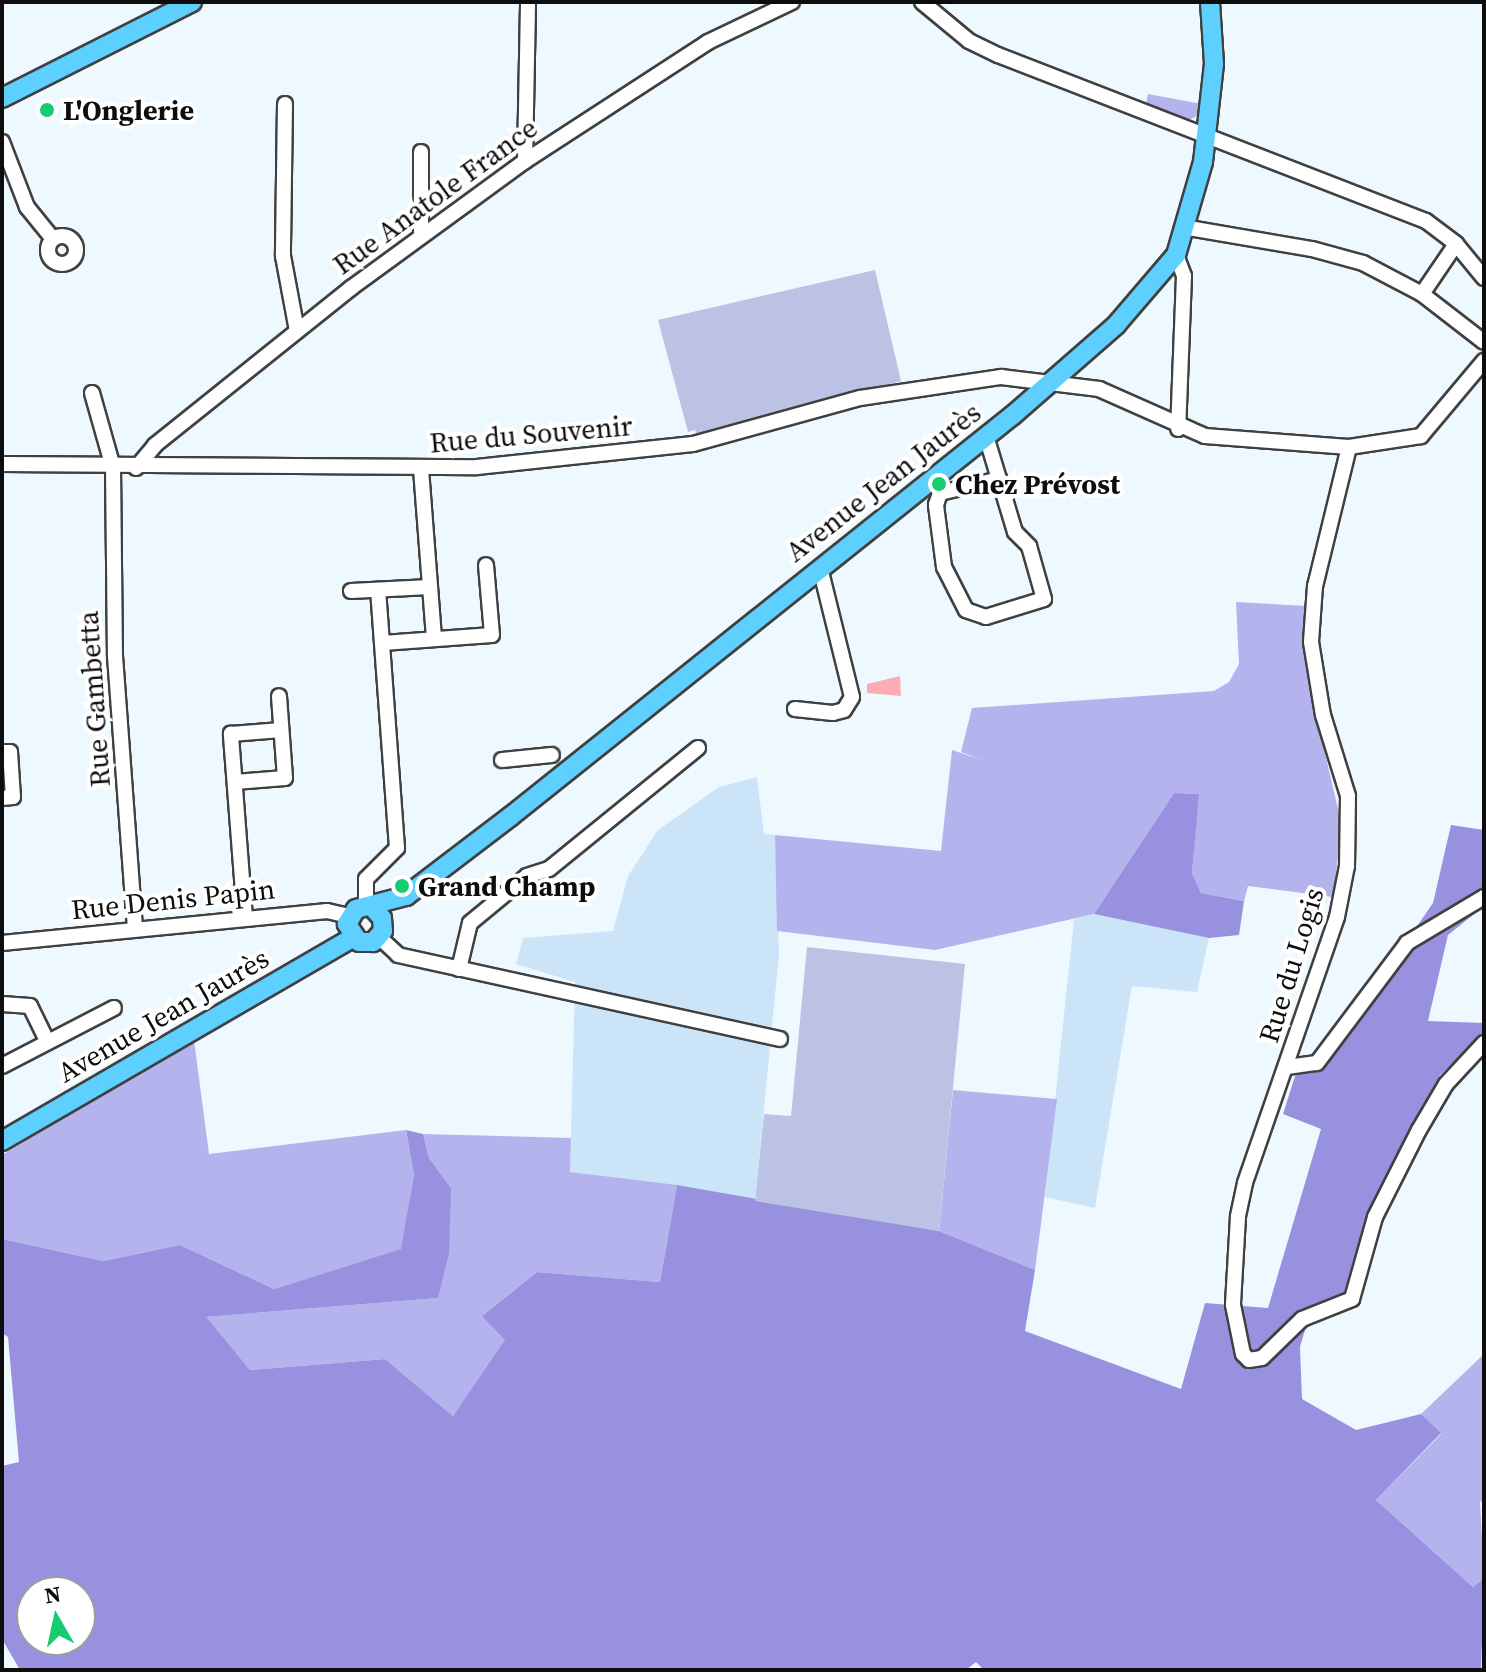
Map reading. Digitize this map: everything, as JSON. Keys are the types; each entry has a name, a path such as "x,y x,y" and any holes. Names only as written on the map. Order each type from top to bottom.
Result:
{"main road":[{"path":"2,98 192,2"},
{"name":"Avenue Jean Jaurès","path":"382,931 406,896 986,436 1116,325 1176,255 1208,136 1214,64 1210,2"},
{"name":"Avenue Jean Jaurès","path":"349,916 406,896"},
{"path":"349,916 352,938 366,943 382,931 369,907"},
{"name":"Avenue Jean Jaurès","path":"2,1141 352,938"}],"street":[{"path":"525,161 528,2"},
{"name":"Rue Anatole France","path":"136,468 155,445 297,331 525,161 708,42 792,2"},
{"path":"922,2 960,35 998,55 1426,221 1456,244 1484,278"},
{"path":"285,104 283,256 297,331"},
{"path":"2,142 27,207 53,239"},
{"path":"421,152 421,236"},
{"path":"1183,227 1341,256 1422,294 1484,342"},
{"path":"1422,294 1456,244"},
{"path":"1176,255 1184,276 1178,429"},
{"name":"Rue du Souvenir","path":"2,464 136,468 421,469 693,444 860,398 1001,377 1055,380 1099,389 1178,429 1205,436 1349,447 1421,436 1484,361"},
{"name":"Rue Gambetta","path":"92,393 113,467 115,656 135,928"},
{"path":"986,436 999,479 1015,532 1029,546 1044,599 986,617 966,610 944,567 936,505 940,493 999,479"},
{"name":"Rue du Logis","path":"1349,447 1315,586 1311,630 1315,679 1348,796 1347,866 1337,917 1238,1217 1232,1292 1243,1354 1255,1361 1302,1319 1352,1299 1375,1217 1419,1130 1446,1084 1484,1043"},
{"path":"421,469 434,639"},
{"path":"383,643 492,635 486,565"},
{"path":"795,709 833,713 844,710 852,697 820,568"},
{"path":"351,591 430,587"},
{"path":"369,907 366,879 397,848 378,590"},
{"path":"235,782 285,778 279,696"},
{"path":"245,918 231,734 281,730"},
{"path":"459,969 470,923 527,876 549,869 698,748"},
{"path":"2,752 10,752 13,797 2,798"},
{"path":"502,760 552,755"},
{"path":"1287,1067 1317,1063 1407,943 1484,897"},
{"name":"Rue Denis Papin","path":"2,943 327,911 349,916"},
{"path":"382,931 398,955 780,1039"},
{"path":"2,1004 30,1006 47,1041"},
{"path":"2,1066 114,1008"}],"shaded area":[{"path":"1148,94 1202,104 1201,114 1189,120 1146,104"},
{"path":"875,270 901,381 697,436 695,430 688,432 658,320"},
{"path":"1236,602 1307,606 1312,698 1342,826 1333,897 1248,886 1244,901 1201,893 1192,873 1198,794 1174,793 1094,914 935,950 777,931 775,835 941,851 952,750 982,760 961,752 972,708 1214,691 1229,682 1239,664"},
{"path":"900,676 901,696 867,693 867,684"},
{"path":"757,777 764,834 775,835 779,954 755,1201 570,1172 575,982 516,964 523,938 613,931 628,876 658,830 719,787"},
{"path":"1174,793 1199,794 1192,873 1201,893 1244,901 1239,935 1209,938 1094,914"},
{"path":"1451,825 1484,830 1484,906 1448,935 1428,1021 1484,1023 1484,1033 1440,1075 1370,1218 1350,1288 1335,1303 1310,1313 1300,1347 1302,1399 1356,1430 1421,1414 1441,1433 1376,1500 1473,1587 1484,1578 1481,1670 984,1670 976,1662 966,1670 20,1670 2,1639 2,1466 19,1462 8,1337 2,1333 2,1239 103,1261 180,1245 274,1289 401,1249 414,1175 406,1130 423,1134 429,1158 451,1188 449,1253 438,1298 206,1317 250,1370 385,1359 453,1416 505,1340 482,1316 537,1272 660,1282 677,1185 939,1231 1035,1270 1025,1331 1181,1389 1205,1303 1268,1308 1321,1129 1283,1114 1296,1073 1320,1067 1433,903"},
{"path":"1094,914 1209,938 1197,992 1132,986 1095,1208 1045,1197 1074,919"},
{"path":"807,947 965,964 939,1231 755,1201 764,1114 791,1116"},
{"path":"194,1040 209,1154 406,1130 414,1175 402,1249 274,1289 180,1245 103,1261 2,1239 2,1155"},
{"path":"953,1090 1057,1099 1035,1270 939,1231"},
{"path":"423,1134 571,1138 570,1172 677,1185 660,1282 537,1272 483,1315 506,1340 453,1416 385,1359 250,1370 205,1317 438,1298 451,1188 429,1158"},
{"path":"1484,1354 1484,1500 1480,1502 1484,1578 1473,1587 1376,1500 1441,1434 1421,1414"}],"place":[{"name":"L'Onglerie","path":"47,110"},
{"name":"Chez Prévost","path":"939,484"},
{"name":"Grand Champ","path":"402,886"}]}
